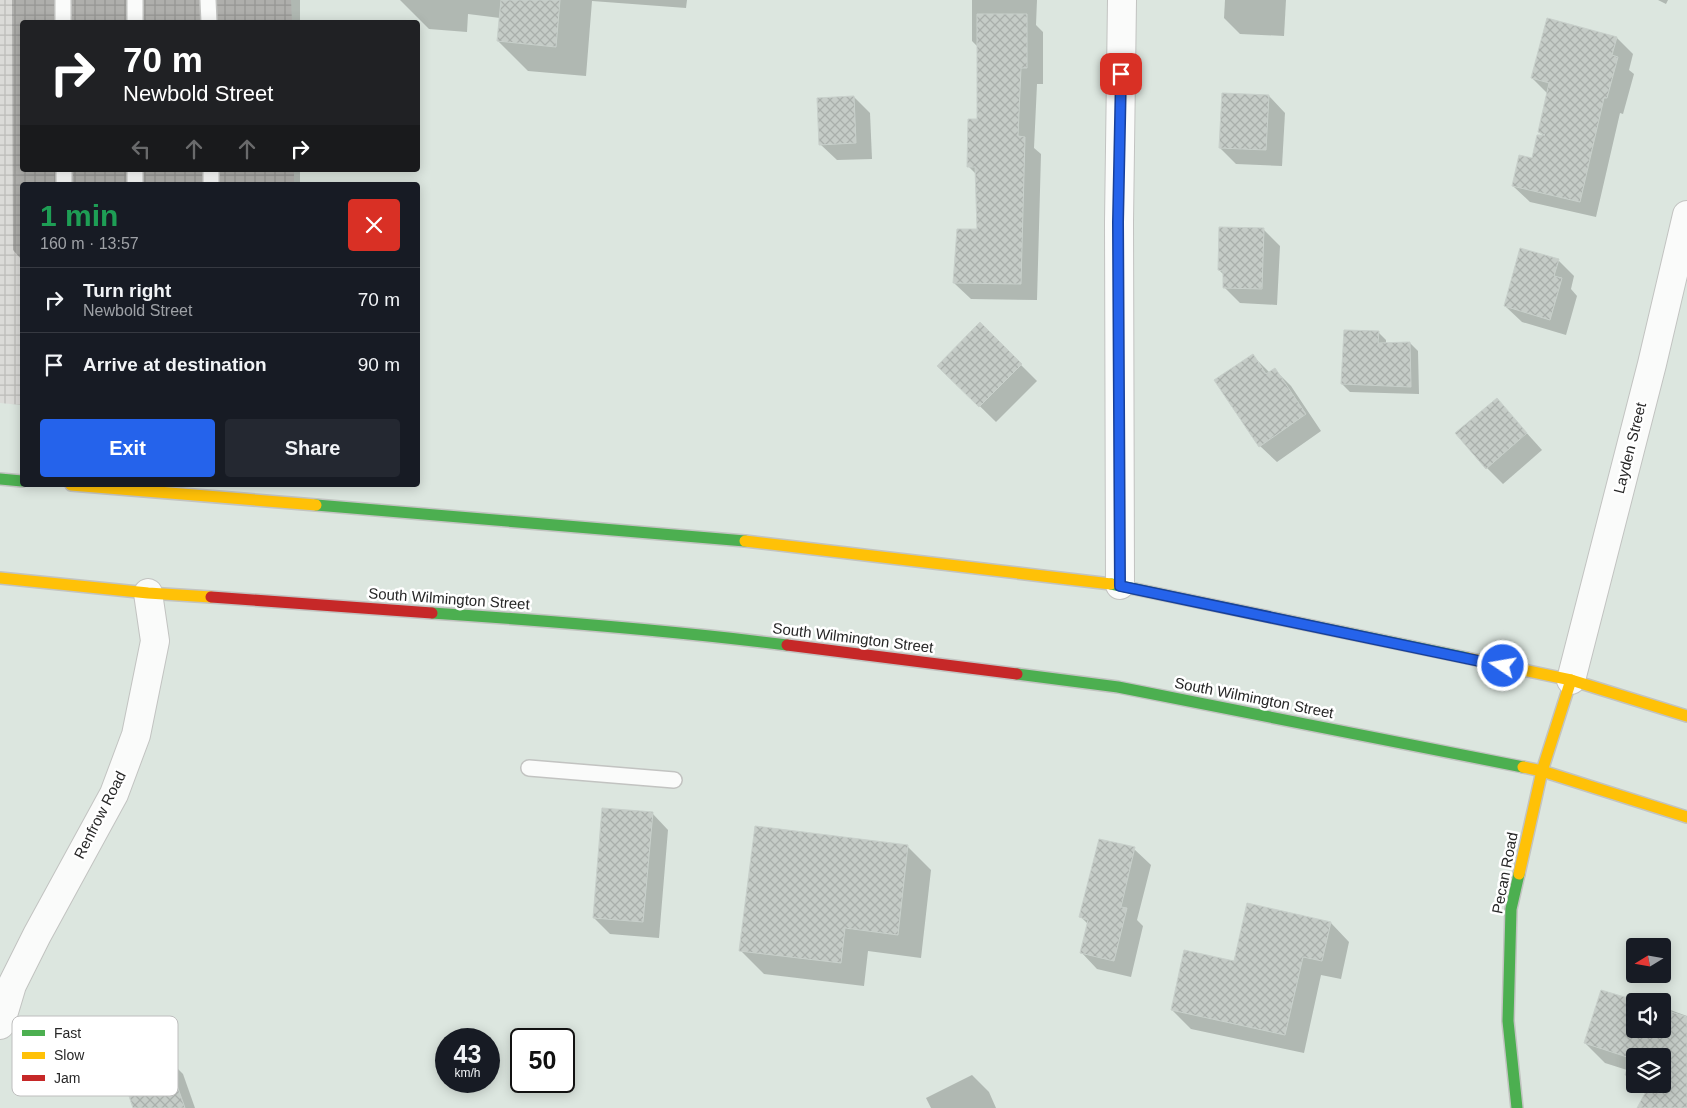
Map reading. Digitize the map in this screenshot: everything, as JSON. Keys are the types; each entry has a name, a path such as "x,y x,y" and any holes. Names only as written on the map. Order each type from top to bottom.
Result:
{"main road":[{"path":"0,479 20,481"},
{"path":"126,487 208,490 733,540 1120,586 1571,680 1687,716"},
{"name":"South Wilmington Street","path":"0,578 148,593 538,620 717,636 1118,687 1542,771 1687,817"},
{"name":"Pecan Road","path":"1516,1108 1508,1022 1511,909 1542,771 1571,680"}],"street":[{"path":"1120,586 1118,222 1122,0"},
{"name":"Layden Street","path":"1571,680 1652,364 1687,215"},
{"name":"Renfrow Road","path":"0,1025 12,985 36,935 114,794 136,735 155,641 148,593"}],"lane":[{"path":"63,0 63,20"},
{"path":"135,0 135,20"},
{"path":"208,0 209,20"},
{"path":"529,768 674,780"}],"shaded area":[{"path":"0,0 291,0 292,20 20,20 20,172 294,172 294,182 20,182 20,405 0,403"}],"building":[{"path":"501,0 560,0 556,47 497,41"},
{"path":"977,14 1027,14 1027,68 1021,68 1018,136 1025,137 1021,284 953,283 957,229 977,229 975,167 967,167 968,119 977,119"},
{"path":"1547,18 1617,37 1612,55 1618,57 1607,98 1604,98 1580,202 1512,186 1519,155 1532,158 1537,135 1545,135 1538,132 1549,83 1531,78"},
{"path":"1222,93 1269,95 1266,150 1219,148"},
{"path":"854,96 856,143 819,145 817,98"},
{"path":"1219,227 1264,228 1262,289 1223,288 1223,271 1218,270"},
{"path":"1520,248 1559,259 1554,276 1562,278 1550,320 1504,306"},
{"path":"980,322 1022,364 979,407 937,366"},
{"path":"1344,330 1379,331 1378,343 1410,342 1411,387 1341,384"},
{"path":"1253,354 1266,374 1275,368 1306,414 1259,447 1214,380"},
{"path":"1497,398 1527,433 1486,469 1455,433"},
{"path":"602,808 653,812 643,922 593,918"},
{"path":"755,826 908,845 898,935 845,928 841,963 739,951"},
{"path":"1099,839 1135,847 1121,907 1127,908 1114,961 1080,953 1088,920 1079,917"},
{"path":"1247,903 1331,922 1322,961 1303,957 1285,1035 1171,1010 1184,950 1234,961"},
{"path":"1601,990 1626,997 1626,1038 1671,1038 1671,1012 1687,1017 1687,1108 1637,1108 1645,1093 1671,1093 1671,1048 1626,1048 1626,1057 1584,1043"},
{"path":"178,1088 185,1108 133,1108 129,1096 178,1096"}],"traffic: fast":[{"path":"0,479 20,481"},
{"path":"316,505 745,541"},
{"path":"1111,584 1467,658"},
{"path":"432,613 610,626 787,645"},
{"path":"1017,674 1118,687 1523,767"},
{"path":"1517,1108 1508,1021 1511,909 1519,874"}],"traffic: slow":[{"path":"96,487 316,505"},
{"path":"745,541 1111,584"},
{"path":"0,578 148,593 211,597"},
{"path":"1467,658 1571,680 1687,716"},
{"path":"1519,874 1542,771 1571,680"},
{"path":"1523,767 1542,771 1687,817"}],"traffic: jam":[{"path":"211,597 432,613"},
{"path":"787,645 1017,674"}],"route":[{"path":"1121,74 1118,222 1120,586 1503,666"}]}
